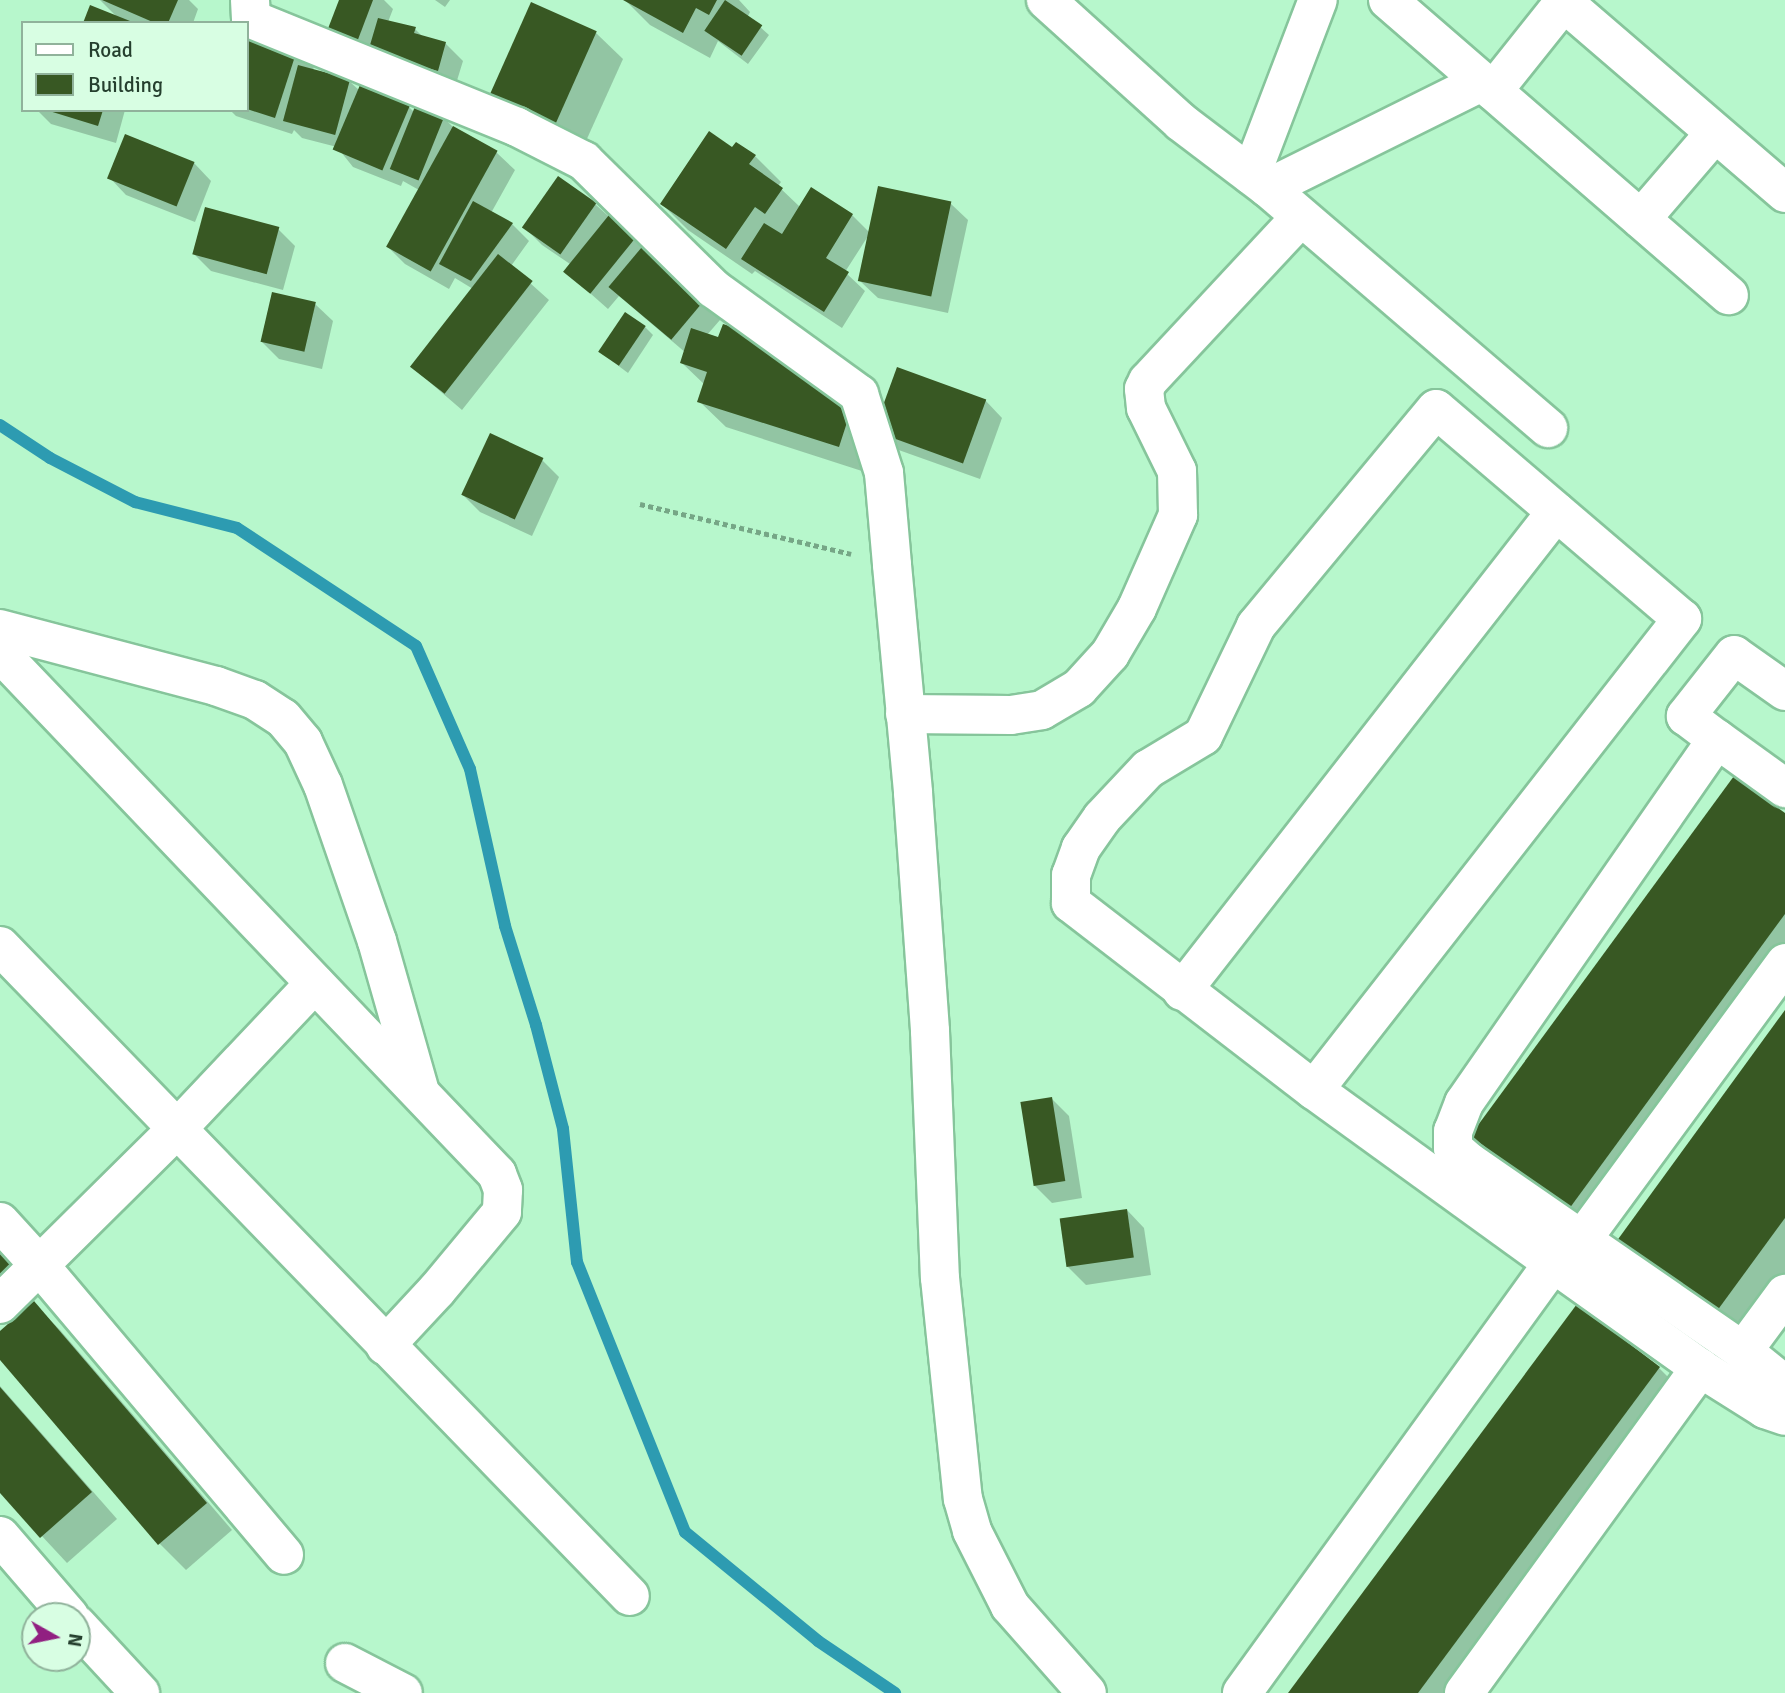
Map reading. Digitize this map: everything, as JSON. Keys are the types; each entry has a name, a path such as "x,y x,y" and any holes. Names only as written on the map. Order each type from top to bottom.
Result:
{"street":[{"path":"250,0 251,19 517,127 584,161 714,289 859,394 884,473 930,1031 940,1278 963,1499 972,1531 1010,1606 1087,1693"},
{"path":"1046,0 1181,122 1260,182 1548,428"},
{"path":"1260,182 1318,0"},
{"path":"1388,0 1729,295"},
{"path":"1260,182 1488,87 1563,1 1785,193"},
{"path":"1641,219 1715,133"},
{"path":"905,714 1011,715 1042,710 1079,688 1110,654 1137,608 1178,515 1177,471 1146,408 1144,389 1148,380 1301,217"},
{"path":"1314,1090 1682,619 1436,409 1256,626 1203,736 1148,769 1102,818 1078,857 1071,875 1071,903 1314,1090 1567,1252 1743,1351 1785,1385"},
{"path":"1182,991 1556,512"},
{"path":"0,629 216,686 255,700 283,718 303,741 323,785 377,941 421,1094"},
{"path":"0,653 497,1174 503,1190 502,1212 437,1290 385,1346"},
{"path":"1785,691 1734,655 1686,716 1785,788"},
{"path":"1717,739 1464,1103 1453,1131 1454,1148 1567,1252 1700,1368 1765,1409 1785,1416"},
{"path":"0,946 630,1596"},
{"path":"1242,1693 1567,1252 1785,963"},
{"path":"0,1304 176,1130 315,983"},
{"path":"0,1223 40,1266 284,1555"},
{"path":"1743,1351 1785,1294"},
{"path":"1464,1693 1700,1368"},
{"path":"0,1536 13,1573 51,1602"},
{"path":"91,1640 140,1693"},
{"path":"345,1662 403,1693"}],"path":[{"path":"640,504 892,565"}],"building":[{"path":"102,0 178,0 169,21 150,21"},
{"path":"339,0 373,0 354,50 324,39"},
{"path":"623,0 717,0 709,15 696,8 683,33"},
{"path":"725,0 762,25 742,56 704,31"},
{"path":"531,2 597,31 554,126 489,97"},
{"path":"90,5 130,21 84,21"},
{"path":"378,18 416,27 414,33 446,42 438,71 417,65 414,76 365,62"},
{"path":"248,31 298,47 275,118 248,109"},
{"path":"298,65 350,79 335,135 283,121"},
{"path":"360,85 410,106 382,171 333,149"},
{"path":"416,104 445,116 419,181 390,169"},
{"path":"52,112 102,112 98,126"},
{"path":"453,126 498,151 431,271 386,247"},
{"path":"709,131 732,147 736,142 756,155 749,164 783,188 765,214 755,207 726,249 660,204"},
{"path":"125,134 195,162 177,207 107,179"},
{"path":"558,176 597,203 560,255 522,228"},
{"path":"878,186 951,202 931,296 858,281"},
{"path":"811,187 853,214 826,258 849,272 824,312 741,259 764,223 782,234"},
{"path":"473,201 513,223 471,281 439,264"},
{"path":"205,207 279,227 267,274 192,254"},
{"path":"609,215 636,237 590,294 563,272"},
{"path":"647,241 710,294 671,340 608,287"},
{"path":"498,254 533,281 445,394 410,367"},
{"path":"272,292 316,302 304,352 261,342"},
{"path":"625,312 646,326 619,366 598,352"},
{"path":"723,324 751,333 851,410 839,447 697,402 707,372 680,363 691,328 718,337"},
{"path":"897,367 986,399 963,463 874,431"},
{"path":"490,433 543,458 515,520 461,495"},
{"path":"1734,776 1785,813 1785,914 1569,1209 1470,1136"},
{"path":"1785,1010 1785,1218 1714,1315 1616,1242"},
{"path":"1052,1097 1065,1181 1034,1186 1020,1102"},
{"path":"1127,1209 1134,1258 1066,1267 1060,1218"},
{"path":"0,1250 12,1264 0,1274"},
{"path":"34,1301 207,1503 158,1545 0,1360 0,1331"},
{"path":"1577,1304 1660,1367 1418,1693 1288,1693"},
{"path":"0,1387 92,1492 40,1538 0,1493"}],"waterway":[{"path":"0,425 50,458 135,502 237,528 416,646 470,769 505,926 536,1025 563,1129 577,1262 685,1532 818,1641 895,1693"}]}
